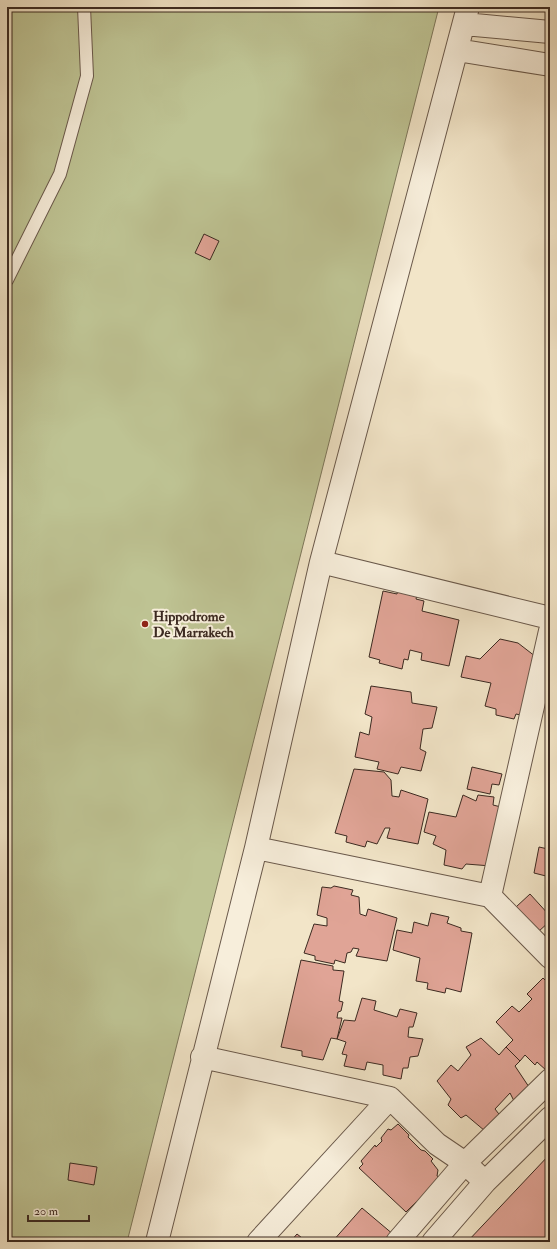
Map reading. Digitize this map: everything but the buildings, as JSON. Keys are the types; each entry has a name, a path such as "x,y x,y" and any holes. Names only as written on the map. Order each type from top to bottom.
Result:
{"street":[{"path":"157,1242 202,1057 256,848 321,562 466,15 550,32"},
{"path":"457,50 550,65"},
{"path":"321,562 550,618"},
{"path":"490,896 550,631"},
{"path":"256,848 490,896 550,957"},
{"path":"202,1057 390,1098 437,1144 465,1163 485,1182"},
{"path":"397,1242 465,1163 550,1080"},
{"path":"258,1242 390,1098"},
{"path":"433,1242 485,1182 550,1118"},
{"path":"437,1144 442,1190 462,1208"}],"lane":[{"path":"7,280 60,174 87,76 84,7"}],"green space":[{"name":"Hippodrome De Marrakech","path":"7,7 439,7 127,1242 7,1242"}],"place":[{"name":"Hippodrome De Marrakech","path":"145,624"}]}
